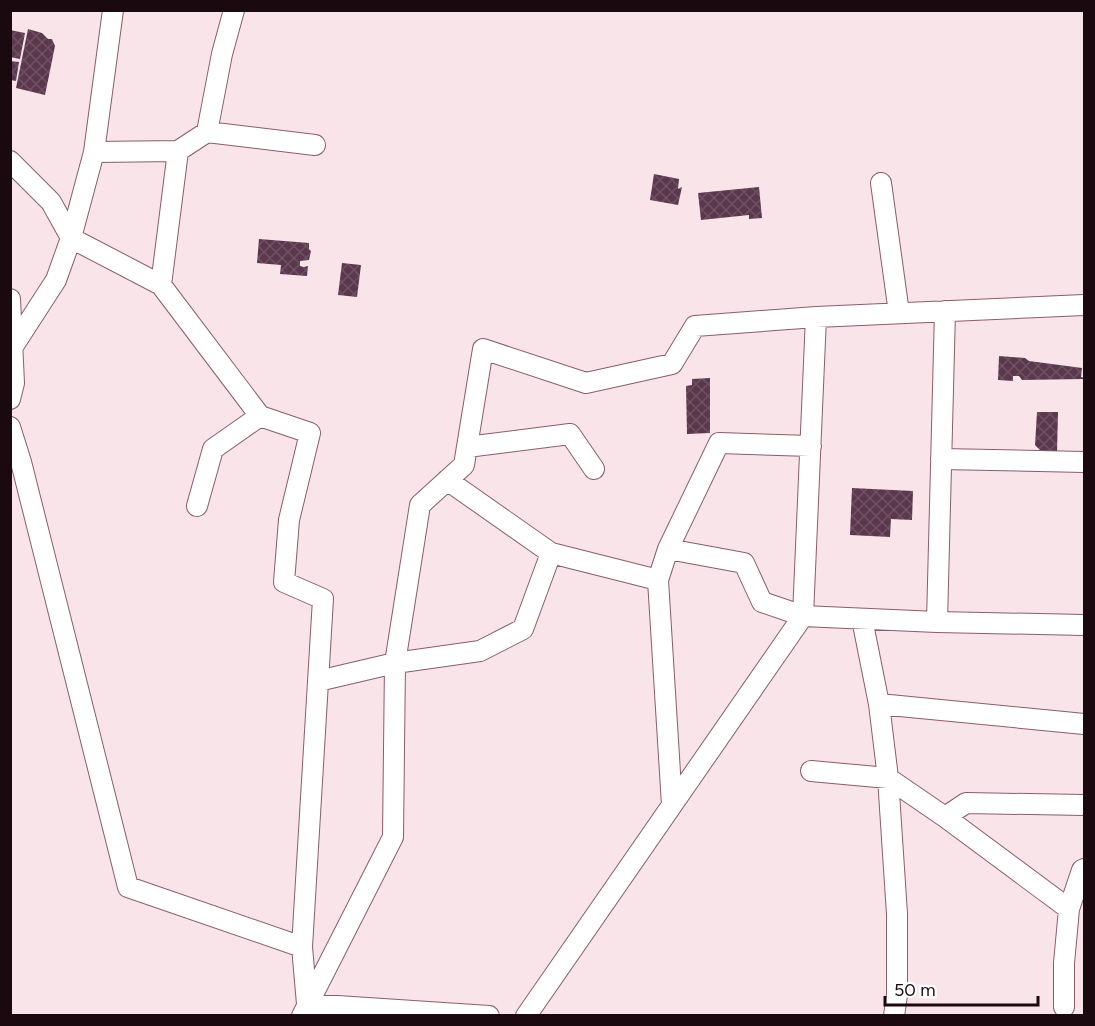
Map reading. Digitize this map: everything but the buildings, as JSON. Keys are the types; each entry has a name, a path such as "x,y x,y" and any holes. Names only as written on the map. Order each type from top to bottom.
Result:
{"street":[{"path":"12,348 56,280 71,238 94,152 113,10"},
{"path":"207,132 222,54 234,10"},
{"path":"94,152 178,151 207,132 315,145"},
{"path":"161,285 178,151"},
{"path":"10,161 51,202 71,238 161,285 260,416 310,433 289,520 284,582 322,599 302,947 304,1010"},
{"path":"881,183 899,313"},
{"path":"10,299 12,388"},
{"path":"304,1010 393,837 395,663 420,505 464,465 483,349 586,383 672,364 695,326 816,317 1084,305"},
{"path":"937,622 945,311"},
{"path":"526,1016 803,616 816,317"},
{"path":"197,506 213,449 260,416"},
{"path":"10,428 16,464 128,887 302,947"},
{"path":"467,447 570,434 594,469"},
{"path":"672,805 658,580 668,549 719,443 811,446"},
{"path":"941,459 1084,462"},
{"path":"447,480 551,553 658,580"},
{"path":"668,549 744,563 762,602 803,616 1084,625"},
{"path":"318,681 395,663 480,651 523,628 551,553"},
{"path":"862,619 879,704 888,778 897,914 897,995 894,1016"},
{"path":"879,704 1084,724"},
{"path":"811,771 888,778 945,817 1069,909"},
{"path":"945,817 966,803 1084,805"},
{"path":"1064,1007 1064,963 1069,909 1084,869"},
{"path":"304,1010 489,1016"}]}
